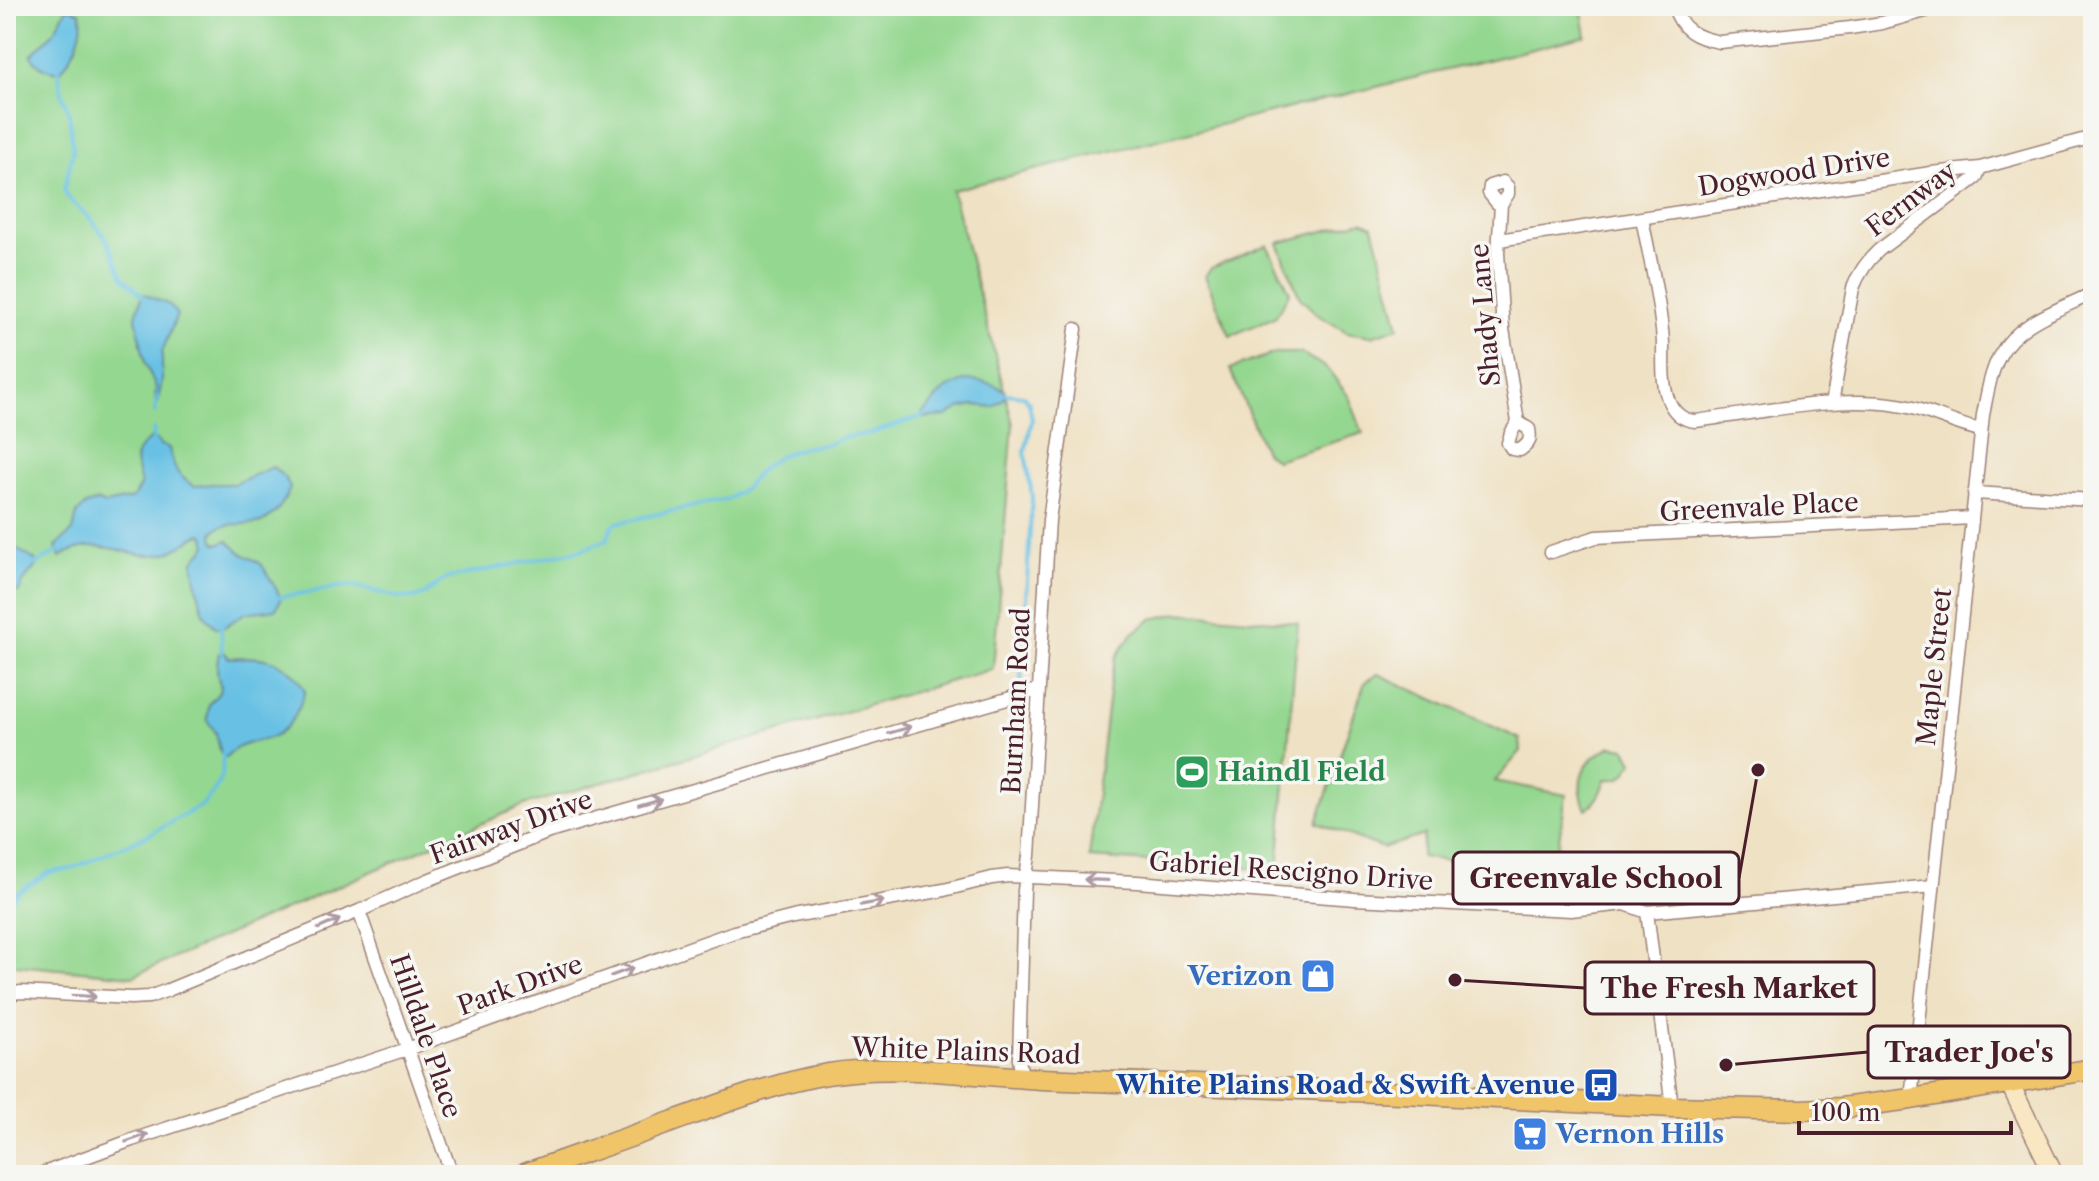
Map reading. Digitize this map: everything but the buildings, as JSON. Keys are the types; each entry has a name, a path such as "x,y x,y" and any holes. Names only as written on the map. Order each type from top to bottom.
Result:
{"main road":[{"name":"White Plains Road","path":"522,1175 740,1098 799,1080 862,1071 923,1071 1672,1107 1817,1110 1911,1099 2093,1069"}],"street":[{"path":"1674,6 1679,22 1685,28 1694,35 1720,42 1882,23 1943,6"},
{"name":"Dogwood Drive","path":"1499,240 1980,168 2093,137"},
{"name":"Fernway","path":"1832,403 1858,275 1879,250 1976,178 1980,168"},
{"name":"Shady Lane","path":"1501,204 1498,253 1503,329 1518,422"},
{"path":"1642,218 1663,331 1664,380 1669,400 1685,420 1832,403 1900,405 1925,411 1959,426 1981,430"},
{"name":"Maple Street","path":"1911,1099 1981,430 1992,372 2009,342 2037,321 2093,293"},
{"name":"Burnham Road","path":"1022,1078 1019,1059 1024,890 1049,520 1076,329"},
{"path":"1974,493 2093,500"},
{"name":"Greenvale Place","path":"1551,552 1596,537 1972,518"},
{"name":"Fairway Drive","path":"6,995 20,992 149,997 549,832 1038,690"},
{"name":"Gabriel Rescigno Drive","path":"1027,877 1571,910 1625,904 1647,912 1933,886"},
{"name":"Park Drive","path":"38,1175 132,1140 407,1049 734,932 793,917 944,890 992,878 1027,877"},
{"name":"Hilldale Place","path":"359,911 452,1175"},
{"path":"1647,912 1672,1107"},
{"path":"2009,1082 2054,1175"}],"green space":[{"path":"6,6 1581,6 1586,36 952,190 1013,424 993,669 524,805 133,976 6,964"},
{"path":"1362,221 1373,226 1399,327 1371,336 1347,332 1318,315 1300,298 1278,243"},
{"path":"1267,245 1290,292 1275,317 1230,336 1205,276 1211,268"},
{"path":"1275,353 1301,353 1327,368 1349,397 1363,433 1276,460 1265,452 1230,369"},
{"name":"Haindl Field","path":"1178,613 1298,623 1278,870 1089,858 1116,657 1132,634 1152,619"},
{"path":"1378,674 1520,739 1521,751 1495,781 1566,795 1553,877 1421,857 1424,835 1383,848 1317,823 1365,682"},
{"path":"1612,746 1625,748 1633,762 1623,776 1606,779 1599,796 1586,810 1581,789 1583,772 1593,758"}],"water":[{"path":"68,8 80,12 81,27 77,43 61,71 48,69 39,65 31,55 54,32"},
{"path":"144,294 170,305 177,315 162,352 158,402 137,324 136,316"},
{"path":"966,380 1005,390 1005,398 994,407 974,405 946,416 923,418 922,413 939,395"},
{"path":"151,438 169,448 176,470 194,486 234,484 273,467 286,479 290,488 288,493 271,516 261,522 222,526 213,534 218,544 228,540 261,564 281,599 276,609 245,613 224,627 217,628 211,623 203,609 194,570 194,561 207,545 205,536 201,534 167,553 140,554 89,547 60,557 56,546 73,531 77,513 86,505 133,498 141,484 137,453"},
{"path":"17,549 35,560 36,566 19,592 6,595 6,551"},
{"path":"224,652 229,658 253,657 274,661 291,672 305,691 297,711 284,729 272,737 238,747 226,757 221,754 216,733 207,720 209,704 221,687 217,662 219,653"}],"waterway":[{"path":"58,69 69,113 73,152 64,190 107,240 123,277 146,299"},
{"path":"1005,394 1024,396 1029,403 1032,420 1025,452 1032,496 1021,681"},
{"path":"155,413 157,396"},
{"path":"280,597 351,585 401,598 415,598 445,579 580,550 607,540 616,523 728,499 745,488 759,471 779,456 844,437 869,434 923,416"},
{"path":"153,438 154,429"},
{"path":"32,565 58,551"},
{"path":"221,628 222,653"},
{"path":"6,904 18,892 50,872 71,869 148,835 202,805 222,775 223,752"}],"place":[{"name":"Greenvale School","path":"1758,770"},
{"name":"Haindl Field","path":"1192,772"},
{"name":"Verizon","path":"1318,976"},
{"name":"The Fresh Market","path":"1455,980"},
{"name":"Trader Joe's","path":"1726,1065"},
{"name":"White Plains Road & Swift Avenue","path":"1601,1085"},
{"name":"Vernon Hills","path":"1530,1134"}]}
